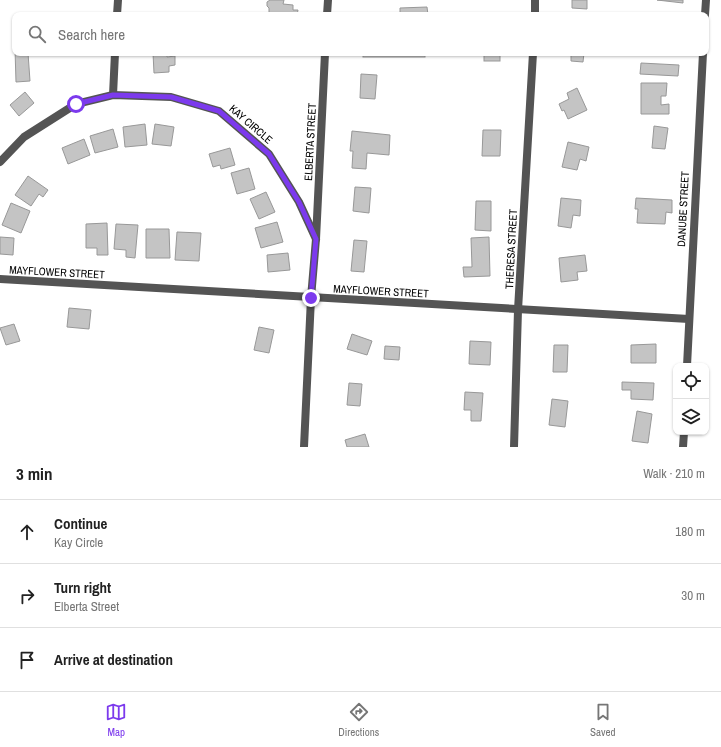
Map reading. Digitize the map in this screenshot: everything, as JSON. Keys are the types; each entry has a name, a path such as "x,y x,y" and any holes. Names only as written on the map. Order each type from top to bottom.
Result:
{"street":[{"path":"117,12 118,0"},
{"path":"327,12 328,0"},
{"path":"535,0 535,12"},
{"path":"705,12 706,0"},
{"path":"113,95 115,56"},
{"name":"ELBERTA STREET","path":"304,447 325,56"},
{"name":"THERESA STREET","path":"514,447 518,310 532,56"},
{"name":"DANUBE STREET","path":"687,363 703,56"},
{"name":"KAY CIRCLE","path":"0,162 24,137 76,104 113,95 171,97 219,111 269,154 299,202 316,239"},
{"name":"MAYFLOWER STREET","path":"0,279 689,319"},
{"path":"683,447 684,435"}],"building":[{"path":"270,0 284,0 283,4 293,5 293,10 298,10 298,12 269,12 267,2"},
{"path":"572,0 587,0 587,9 572,8"},
{"path":"657,0 683,0 683,3"},
{"path":"427,7 428,12 400,12 400,8"},
{"path":"15,56 28,56 30,81 16,82"},
{"path":"153,56 175,56 175,65 169,66 169,72 154,73"},
{"path":"363,56 425,56 425,57"},
{"path":"484,56 500,56 500,61 484,61"},
{"path":"571,56 584,56 583,62 571,61"},
{"path":"641,63 679,65 678,76 640,74"},
{"path":"361,74 377,75 375,99 360,98"},
{"path":"641,83 667,83 666,96 661,96 661,105 669,104 669,114 641,114"},
{"path":"577,88 587,110 568,119 564,110 562,111 559,104 569,99 567,93"},
{"path":"25,92 34,103 19,116 10,105"},
{"path":"145,124 147,145 125,147 123,127"},
{"path":"155,124 174,127 171,146 152,144"},
{"path":"654,126 668,128 665,149 652,148"},
{"path":"113,129 118,147 95,153 90,136"},
{"path":"483,130 501,130 500,156 482,156"},
{"path":"352,131 390,135 389,155 367,153 366,169 352,168 353,151 350,151"},
{"path":"84,139 90,155 68,164 62,148"},
{"path":"568,142 589,147 586,161 580,159 577,170 562,167"},
{"path":"230,148 235,165 221,169 220,165 213,167 209,154"},
{"path":"249,168 255,189 237,194 231,173"},
{"path":"28,176 48,190 43,197 39,194 31,206 15,195"},
{"path":"355,187 371,188 369,213 353,211"},
{"path":"266,192 275,212 259,219 250,199"},
{"path":"561,198 581,200 580,216 573,215 571,228 558,226"},
{"path":"636,198 672,200 672,213 666,212 665,224 637,223 638,209 635,209"},
{"path":"476,201 491,201 491,231 475,230"},
{"path":"11,203 30,211 21,233 2,225"},
{"path":"277,222 283,242 261,248 255,228"},
{"path":"107,223 108,255 97,255 97,248 86,248 86,224"},
{"path":"116,224 138,225 135,258 126,257 126,250 114,249"},
{"path":"146,229 169,229 170,258 146,258"},
{"path":"177,232 201,233 199,261 175,260"},
{"path":"0,237 14,238 13,255 0,254"},
{"path":"489,237 490,276 464,277 463,267 472,267 471,238"},
{"path":"354,240 367,241 364,272 351,271"},
{"path":"288,253 290,270 268,272 267,255"},
{"path":"585,255 587,271 577,272 578,280 561,282 559,258"},
{"path":"69,308 91,310 89,329 67,327"},
{"path":"14,324 20,341 6,345 0,328"},
{"path":"259,327 274,330 269,353 254,350"},
{"path":"352,334 372,341 367,355 347,349"},
{"path":"470,341 491,342 490,365 469,364"},
{"path":"656,344 656,363 631,363 631,345"},
{"path":"554,345 568,345 567,372 553,372"},
{"path":"385,346 400,347 399,360 384,359"},
{"path":"622,382 654,383 653,400 631,399 631,390 622,390"},
{"path":"349,383 362,384 360,406 347,405"},
{"path":"465,392 483,393 481,421 471,421 471,410 464,410"},
{"path":"552,399 568,401 565,427 549,425"},
{"path":"637,411 652,414 648,443 632,441"},
{"path":"365,434 369,447 347,447 345,440"}],"route":[{"path":"76,104 113,95 171,97 219,111 269,154 299,202 316,239 311,298"}]}
